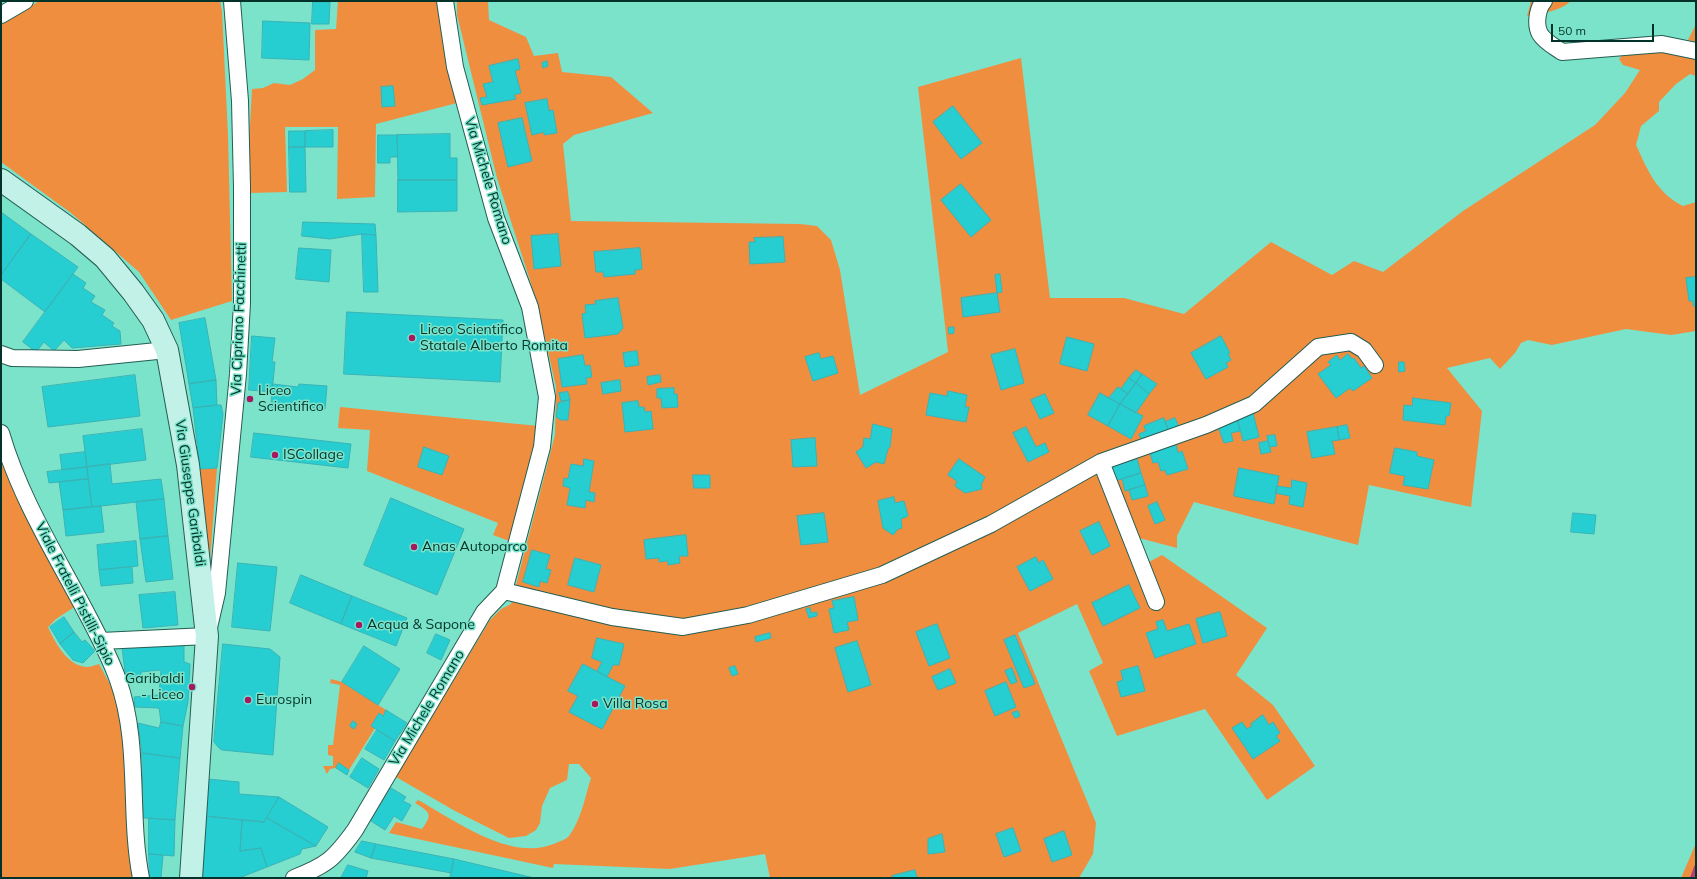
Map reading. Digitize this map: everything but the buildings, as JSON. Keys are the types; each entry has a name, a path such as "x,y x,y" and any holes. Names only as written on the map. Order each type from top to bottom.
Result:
{"main road":[{"name":"Via Giuseppe Garibaldi","path":"1,180 78,235 105,258 133,292 149,315 167,350 188,465 207,636 191,878"}],"street":[{"path":"1,15 25,1"},
{"name":"Via Cipriano Facchinetti","path":"207,636 217,593 238,374 242,303 240,101 232,1"},
{"name":"Via Michele Romano","path":"294,878 320,867 344,846 355,830 484,612 504,591 542,447 547,397 530,307 496,218 455,67 445,1"},
{"path":"1544,1 1537,17 1540,34 1551,45 1562,52 1662,44 1696,51"},
{"path":"504,591 612,617 683,627 748,615 882,575 991,524 1101,462 1206,424 1254,404 1318,347 1351,342 1364,350 1375,365"},
{"path":"1,354 12,358 78,359 167,350"},
{"name":"Viale Fratelli Pistilli-Sipio","path":"1,433 23,492 101,641 118,679 128,713 134,765 137,860 141,878"},
{"path":"1101,462 1156,602"},
{"path":"101,641 207,636"}],"shaded area":[{"path":"39,1 220,1 222,11 228,135 232,301 171,320 139,272 71,213 1,162 1,25"},
{"path":"338,1 440,1 457,103 376,124 375,197 337,199 338,127 285,127 287,192 250,193 249,144 252,89 263,88 274,83 290,85 303,79 315,70 315,30 336,29"},
{"path":"457,1 488,1 489,20 526,37 534,56 558,53 562,72 611,77 653,113 574,135 563,144 571,221 800,224 817,226 831,240 840,270 860,395 948,352 918,87 1021,58 1050,298 1124,298 1184,314 1271,242 1332,275 1354,261 1383,272 1463,211 1595,125 1625,93 1640,70 1623,65 1619,59 1625,52 1652,48 1696,56 1696,76 1690,74 1676,84 1659,102 1659,111 1641,126 1636,145 1649,172 1666,195 1683,206 1696,202 1696,331 1671,335 1626,329 1552,345 1528,340 1521,343 1515,353 1500,369 1490,358 1447,368 1482,411 1471,507 1369,485 1358,545 1194,502 1177,536 1177,548 1139,538 1147,563 1162,555 1267,628 1236,675 1273,705 1315,766 1267,800 1205,709 1117,736 1089,671 1103,663 1077,604 1018,633 1096,823 1093,854 1079,878 770,878 765,854 670,869 554,864 553,868 389,833 396,822 422,829 429,817 427,811 415,803 418,800 485,837 503,844 521,848 539,848 556,843 569,836 580,816 591,778 579,764 569,764 567,780 550,788 542,806 540,823 536,830 526,836 509,838 455,811 396,777 490,620 501,609 511,604 555,435 556,387 537,302 497,178 457,15"},
{"path":"1531,1 1571,1 1556,10 1527,16"},
{"path":"1696,24 1696,42 1688,40"},
{"path":"340,407 539,426 512,542 493,535 498,523 367,471 370,430 338,428"},
{"path":"1,457 76,606 56,619 48,627 58,646 73,662 80,666 87,667 99,664 112,688 123,715 134,878 1,878"},
{"path":"217,468 210,561 207,563 200,469"},
{"path":"331,679 342,682 386,710 383,716 379,713 371,726 375,728 349,770 339,764 336,768 330,769 327,774 323,766 333,766 333,756 328,755 328,745 333,745 340,685 330,683"},
{"path":"1696,843 1696,878 1681,878"}],"waterway":[{"path":"1692,878 1696,867"}],"place":[{"name":"Liceo Scientifico Statale Alberto Romita","path":"412,338"},
{"name":"Liceo Scientifico","path":"250,399"},
{"name":"ISCollage","path":"275,455"},
{"name":"Anas Autoparco","path":"414,547"},
{"name":"Acqua & Sapone","path":"359,625"},
{"name":"Garibaldi - Liceo","path":"192,687"},
{"name":"Eurospin","path":"248,700"},
{"name":"Villa Rosa","path":"595,704"}]}
